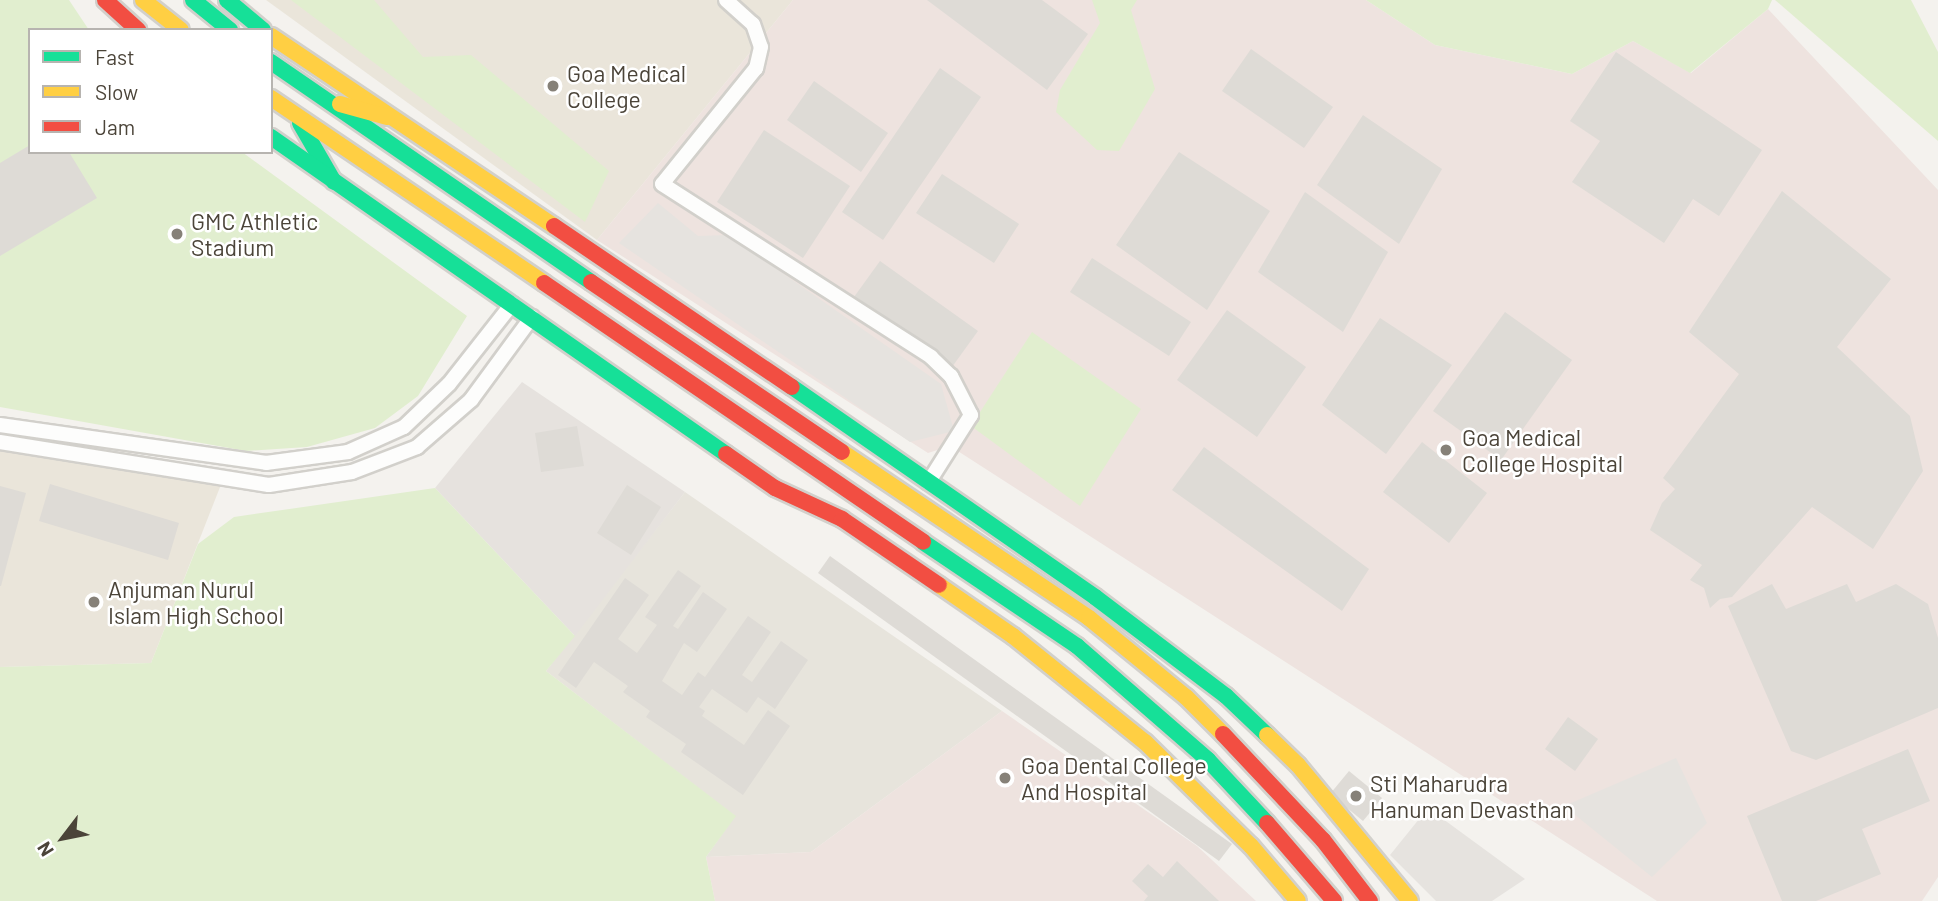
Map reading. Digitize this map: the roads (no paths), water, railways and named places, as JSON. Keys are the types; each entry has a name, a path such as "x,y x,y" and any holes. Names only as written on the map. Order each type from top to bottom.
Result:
{"main road":[{"path":"105,0 136,28"},
{"path":"143,0 178,28"},
{"path":"193,0 228,28"},
{"path":"227,0 261,28"},
{"path":"273,37 387,117 712,332 1095,597 1226,696 1298,765 1410,901"},
{"path":"273,64 315,96 1007,559 1156,671 1262,772 1323,840 1370,901"},
{"path":"315,96 387,117"},
{"path":"273,99 1077,646 1169,723 1305,863 1334,901"},
{"path":"297,117 334,182"},
{"path":"273,138 775,488 842,519 1080,687 1205,799 1298,901"}],"street":[{"path":"726,0 753,24 761,47 756,68 662,184 931,357 951,376 971,415 928,482"},
{"path":"0,425 266,463 348,452 404,427 449,384 512,304"},
{"path":"0,442 269,485 352,472 417,447 471,400 532,317"}],"place":[{"name":"Goa Medical College","path":"553,86"},
{"name":"GMC Athletic Stadium","path":"177,234"},
{"name":"Goa Medical College Hospital","path":"1446,450"},
{"name":"Anjuman Nurul Islam High School","path":"94,602"},
{"name":"Goa Dental College And Hospital","path":"1005,778"},
{"name":"Sti Maharudra Hanuman Devasthan","path":"1356,796"}]}
